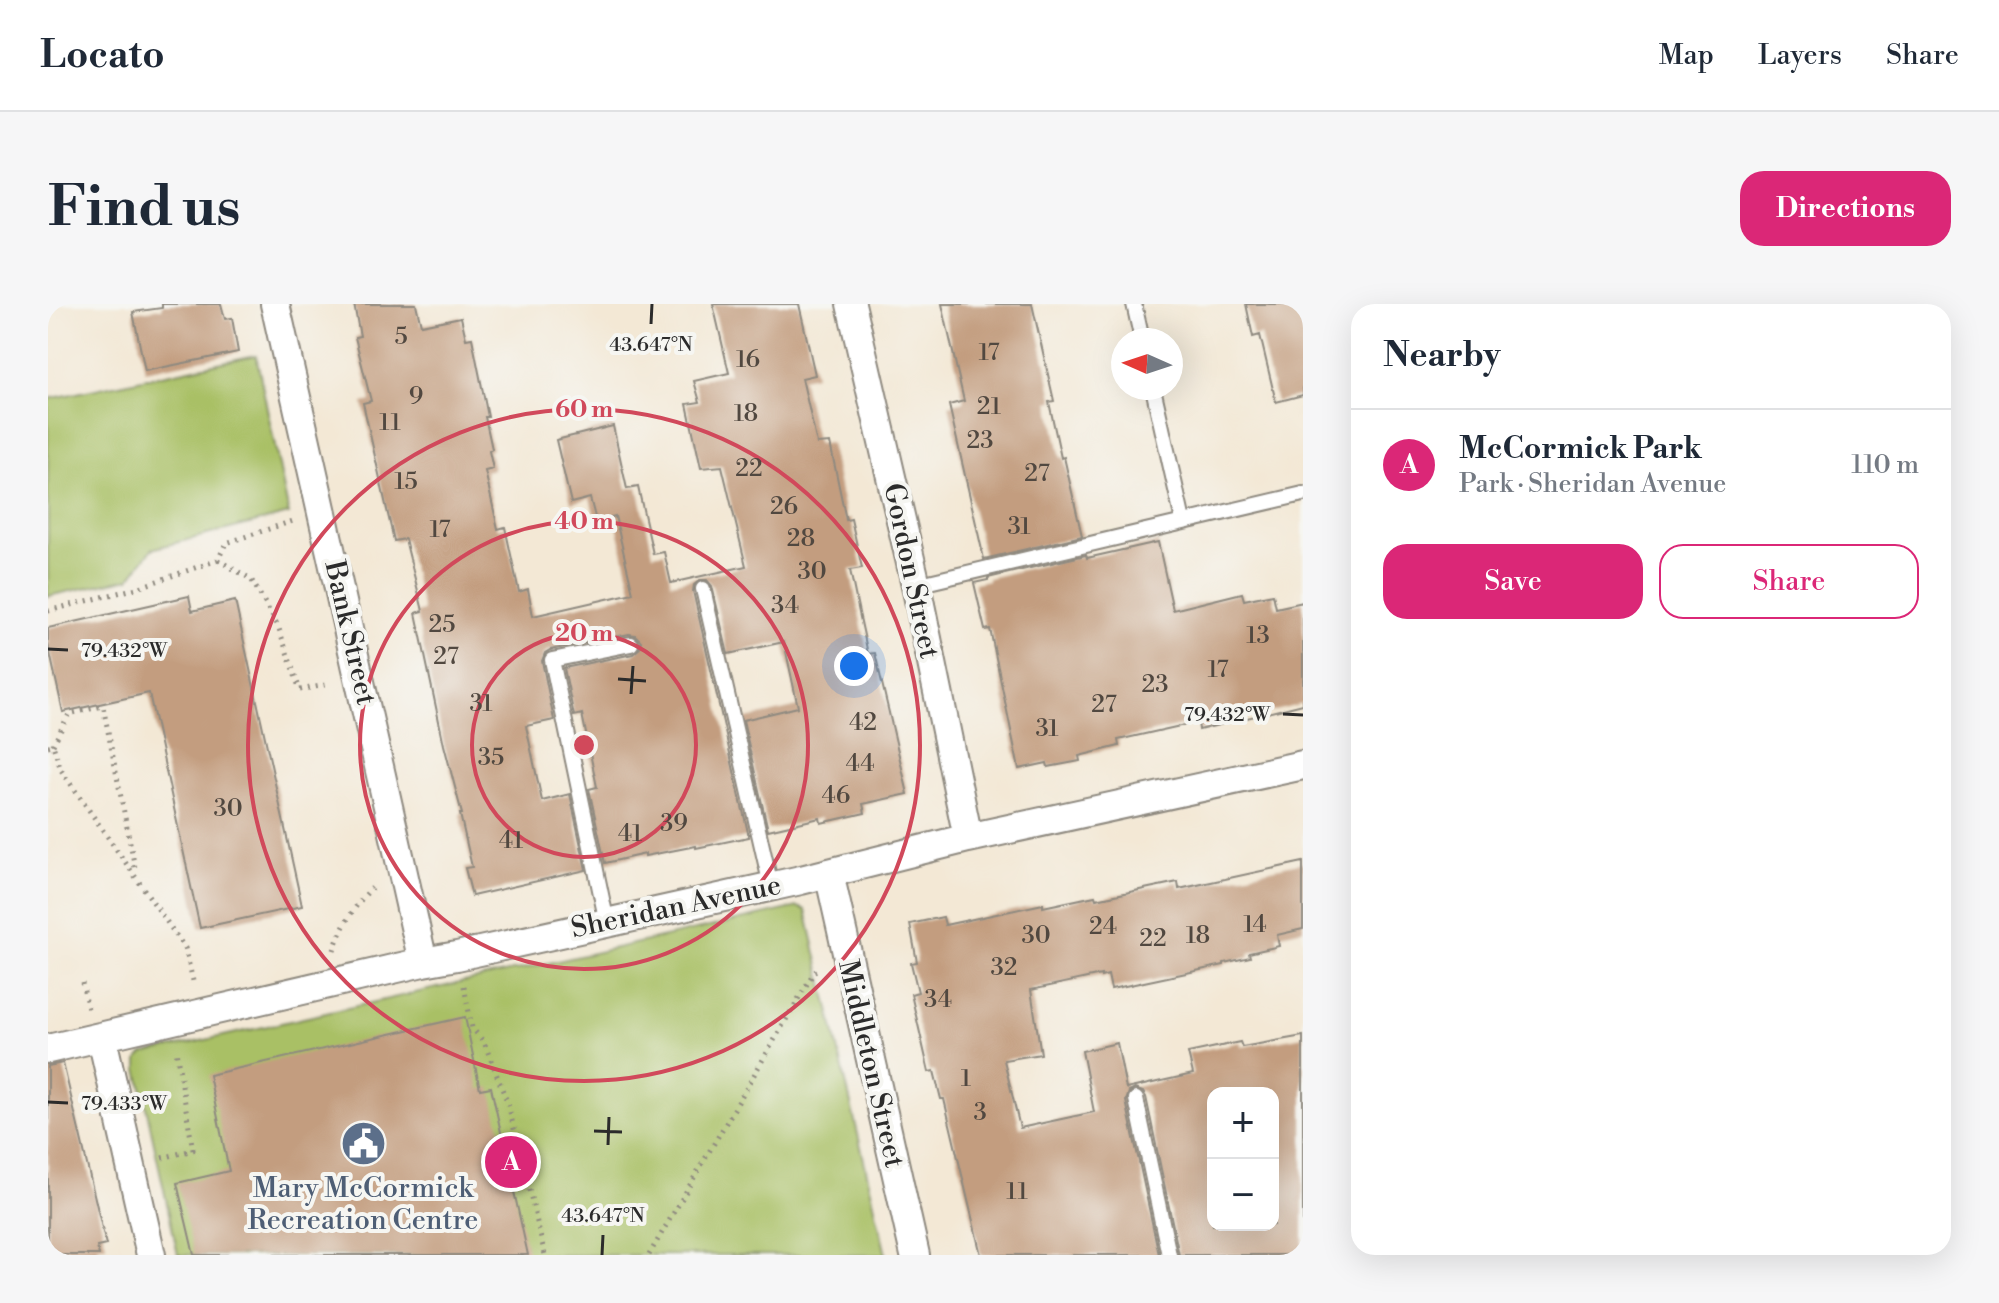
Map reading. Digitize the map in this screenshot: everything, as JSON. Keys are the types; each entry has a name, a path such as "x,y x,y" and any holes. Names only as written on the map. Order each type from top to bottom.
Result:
{"street":[{"name":"Bank Street","path":"275,304 423,962"},
{"name":"Gordon Street","path":"851,304 916,585 968,838"},
{"name":"Sheridan Avenue","path":"48,1049 95,1026 457,956 829,873 968,838 1303,765"},
{"name":"Middleton Street","path":"829,873 915,1255"},
{"path":"95,1026 151,1255"}],"lane":[{"path":"1134,304 1139,328"},
{"path":"1156,400 1183,521"},
{"path":"916,585 1303,494"},
{"path":"703,589 771,886"},
{"path":"607,923 552,660 631,644"},
{"path":"1136,1099 1169,1255"}],"path":[{"path":"48,611 137,588 218,560 226,543 298,520"},
{"path":"218,560 251,579 278,626 300,690 333,683"},
{"path":"137,876 103,706 69,714 50,745 61,770 185,948 195,990"},
{"path":"331,959 339,934 365,895 380,881"},
{"path":"457,956 472,1028 484,1042 508,1104 545,1255"},
{"path":"649,1255 814,972 827,967"},
{"path":"82,983 95,1026"},
{"path":"175,1042 193,1150 178,1154"}],"green space":[{"path":"256,355 289,514 152,549 130,578 48,596 48,399"},
{"path":"798,907 806,910 886,1255 178,1255 138,1069 138,1060 143,1054"}],"building":[{"path":"162,304 221,304 225,319 232,318 238,352 145,371 133,312 162,308"},
{"path":"354,304 416,304 421,325 461,317 466,339 472,338 488,417 485,417 493,469 485,471 498,529 505,527 519,592 528,589 533,616 633,593 615,516 596,521 590,498 571,503 556,440 613,426 627,489 638,487 653,554 664,552 671,583 746,566 722,466 701,468 687,404 700,402 694,381 729,373 713,304 799,304 815,375 802,378 817,444 830,443 846,520 851,519 862,568 850,570 856,599 868,654 875,653 908,794 863,804 865,813 821,823 820,818 768,830 743,720 798,707 784,642 728,654 712,586 707,580 700,580 693,591 749,837 605,863 589,789 597,787 582,714 574,716 564,668 633,654 640,648 641,641 629,634 550,650 542,661 554,720 526,726 542,801 570,794 586,870 472,896 465,868 472,867 462,814 416,613 423,611 405,539 394,541 363,403 371,401 355,337 360,336"},
{"path":"942,304 1032,304 1054,401 1049,402 1061,458 1064,457 1082,536 984,559 949,405 964,401"},
{"path":"1246,304 1303,304 1303,395 1276,402 1260,335 1253,337"},
{"path":"1158,542 1173,610 1242,593 1244,600 1273,594 1276,608 1303,602 1303,704 1199,730 1198,722 1118,740 1119,746 1079,756 1080,761 1019,769 990,629 985,630 974,583 1086,555 1087,558"},
{"path":"189,596 192,611 235,601 302,906 200,928 149,693 63,712 48,644 48,628"},
{"path":"1303,862 1303,929 1277,935 1279,946 1249,953 1250,957 1224,965 1111,989 1108,975 1101,975 1031,990 1041,1054 1004,1060 1020,1128 1094,1112 1082,1051 1117,1043 1126,1089 1193,1074 1188,1053 1240,1042 1242,1047 1303,1036 1303,1255 1179,1255 1146,1097 1135,1089 1129,1092 1126,1101 1159,1255 981,1255 944,1099 941,1099 934,1071 929,1072 911,994 918,992 911,963 917,962 910,924 943,917 945,925 1043,904 1043,907 1095,896 1096,899 1178,882 1179,889"},
{"name":"Mary McCormick Recreation Centre","path":"465,1017 480,1089 491,1087 528,1255 194,1255 177,1183 229,1171 209,1075"},
{"path":"63,1063 106,1245 97,1247 99,1255 48,1255 48,1066"}],"place":[{"name":"Mary McCormick Recreation Centre","path":"363,1143"},
{"name":"McCormick Park","path":"511,1162"}]}
